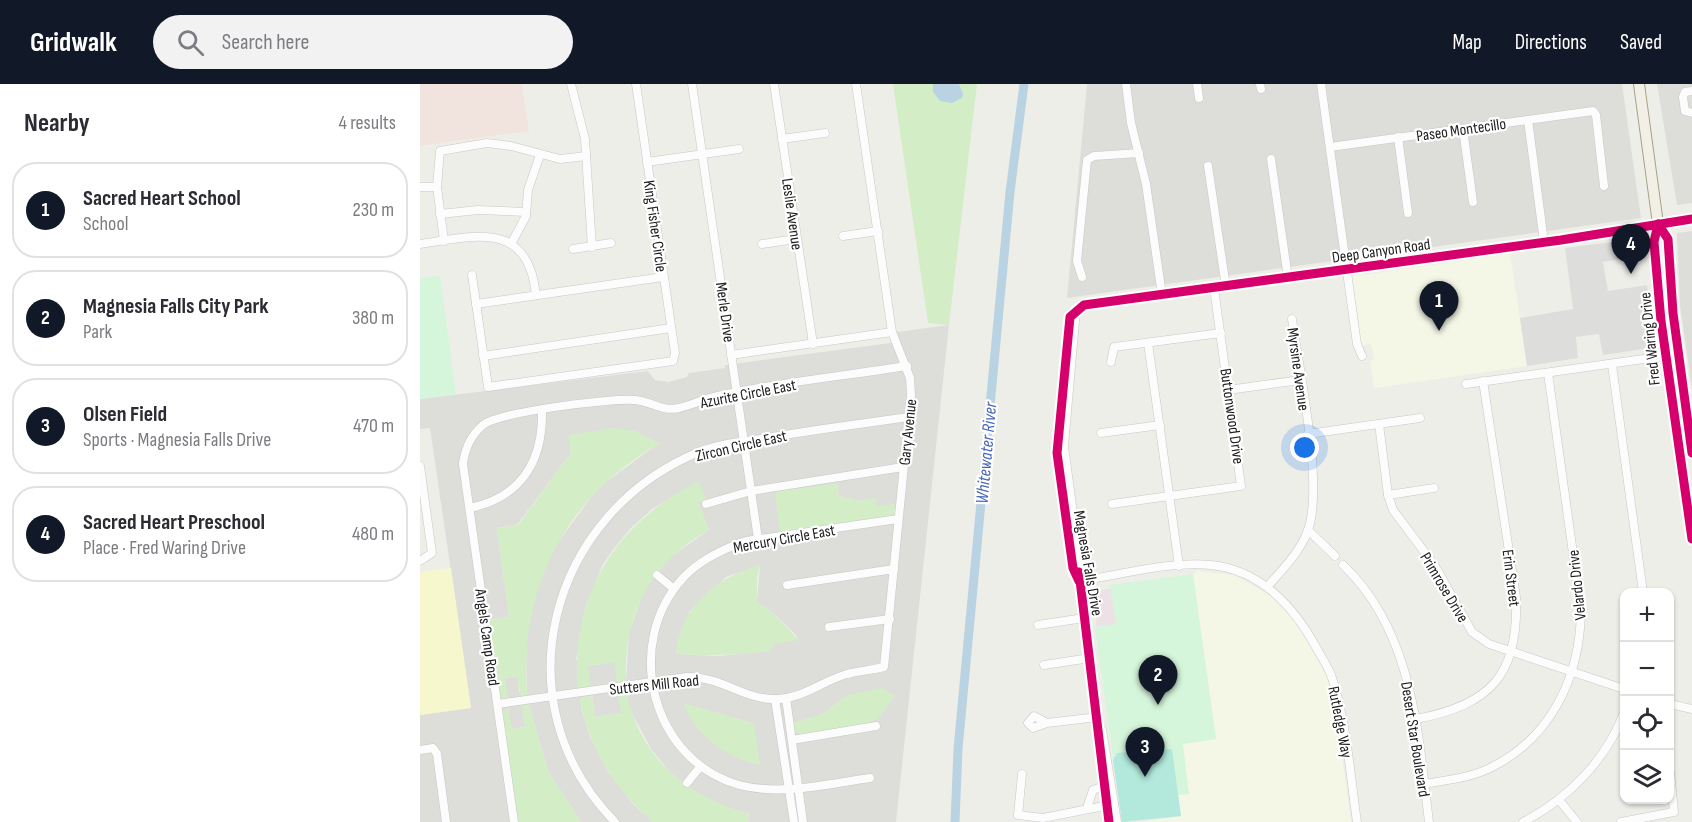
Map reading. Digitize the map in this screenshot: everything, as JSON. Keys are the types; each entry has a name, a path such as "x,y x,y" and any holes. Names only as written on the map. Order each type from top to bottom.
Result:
{"main road":[{"name":"Fred Waring Drive","path":"1639,84 1658,224 1654,242 1665,356 1692,539"},
{"name":"Fred Waring Drive","path":"1658,224 1668,239 1672,313 1692,453"},
{"path":"1665,356 1669,357 1672,362 1680,411 1689,431"},
{"path":"1686,496 1692,506"}],"street":[{"path":"571,84 586,156 592,247"},
{"name":"King Fisher Circle","path":"483,356 488,387 667,363 675,358 636,84"},
{"name":"Merle Drive","path":"692,84 758,539"},
{"name":"Leslie Avenue","path":"774,84 813,344"},
{"name":"Gary Avenue","path":"856,84 892,332 907,366 911,395 884,667 874,670"},
{"path":"1126,84 1150,208 1162,295"},
{"path":"1197,84 1198,98"},
{"path":"1321,84 1357,344 1362,356"},
{"path":"1692,92 1686,92 1683,97 1685,111 1692,113"},
{"name":"Paseo Montecillo","path":"1330,147 1593,111 1596,114 1604,186"},
{"path":"1527,120 1544,242"},
{"path":"1463,129 1473,202"},
{"path":"782,139 825,134"},
{"path":"1398,137 1408,213"},
{"path":"444,241 437,187 438,155 444,149 479,144 500,144 560,159 586,156"},
{"path":"647,162 739,149"},
{"path":"1082,278 1077,261 1087,160 1094,156 1139,153"},
{"path":"511,244 526,212 531,178 540,155"},
{"path":"1271,159 1288,278"},
{"path":"1208,166 1226,287"},
{"path":"420,187 437,187"},
{"path":"440,214 486,209 526,212"},
{"name":"Deep Canyon Road","path":"1076,310 1083,305 1347,270 1692,219"},
{"path":"843,236 878,231"},
{"path":"420,244 486,236 502,239 511,244 524,257 532,271 536,295"},
{"path":"762,244 796,239"},
{"path":"573,249 611,243"},
{"path":"472,274 483,356 671,328"},
{"path":"476,304 663,277"},
{"name":"Buttonwood Drive","path":"1112,504 1241,486 1214,288"},
{"name":"Magnesia Falls Drive","path":"1076,310 1070,317 1057,453 1073,568 1079,581 1108,785 1109,822"},
{"name":"Myrsine Avenue","path":"1268,586 1292,557 1308,530 1314,490 1292,319"},
{"path":"731,355 892,332"},
{"path":"1111,362 1114,347 1221,333"},
{"path":"1148,343 1179,566"},
{"path":"1466,384 1665,356"},
{"path":"1612,364 1642,588"},
{"name":"Azurite Circle East","path":"465,451 472,436 485,423 503,416 618,400 638,400 652,406 677,409 718,396 907,366"},
{"name":"Velardo Drive","path":"1424,784 1460,778 1491,768 1511,755 1552,716 1574,672 1581,636 1581,611 1548,373"},
{"path":"1228,390 1300,380"},
{"name":"Erin Street","path":"1416,719 1450,713 1483,695 1497,680 1513,651 1517,622 1516,597 1484,381"},
{"path":"470,508 492,503 505,496 529,469 538,454 542,437 542,411"},
{"name":"Zircon Circle East","path":"615,822 593,796 574,765 561,731 553,697 551,651 558,609 571,573 591,536 610,511 643,481 701,451 745,441 909,417"},
{"path":"1308,434 1420,418"},
{"name":"Primrose Drive","path":"1379,424 1388,495 1393,510 1435,566 1472,632 1489,644 1620,688"},
{"path":"1101,434 1160,425"},
{"name":"Angels Camp Road","path":"465,451 463,464 514,822"},
{"path":"420,466 422,499 432,553 420,561"},
{"path":"706,504 751,491 903,467"},
{"path":"1388,495 1434,488"},
{"name":"Mercury Circle East","path":"700,767 670,734 657,708 650,683 652,637 674,589 696,566 724,549 758,539 898,519"},
{"path":"1308,530 1335,556"},
{"name":"Rutledge Way","path":"1079,581 1179,566 1212,565 1237,572 1268,586 1302,621 1331,674 1342,715 1357,822"},
{"name":"Desert Star Boulevard","path":"1343,565 1372,601 1392,637 1407,675 1416,719 1429,822"},
{"path":"787,585 894,569"},
{"path":"657,575 674,589"},
{"path":"1038,624 1084,618"},
{"path":"829,627 890,619"},
{"path":"1044,664 1090,658"},
{"name":"Sutters Mill Road","path":"498,704 705,677 726,683 755,697 775,699 786,698 847,674 874,670"},
{"path":"786,698 803,822"},
{"path":"775,699 794,822"},
{"path":"1674,705 1692,710"},
{"path":"1030,719 1037,717 1047,723 1098,717"},
{"path":"1523,822 1559,800 1594,765 1620,724"},
{"path":"792,740 876,726"},
{"path":"420,750 433,748 437,754 446,822"},
{"path":"687,783 700,767 738,784 767,790 799,789 870,778"},
{"path":"1022,774 1018,815 1043,820 1110,804"},
{"path":"1087,808 1093,790 1108,785"},
{"path":"1559,800 1577,822"},
{"name":"Magnesia Falls Drive","path":"1110,804 1117,822"},
{"path":"1621,822 1674,812 1673,804"}],"shaded area":[{"path":"420,84 522,84 529,131 420,146"},
{"path":"893,84 977,84 949,325 928,323"},
{"path":"933,84 959,84 963,94 962,98 952,103 940,101 933,92"},
{"path":"1087,84 1622,84 1641,218 1067,298"},
{"path":"1657,84 1692,84 1692,203 1677,205"},
{"path":"1692,231 1692,389 1680,305 1677,233"},
{"path":"1644,238 1646,255 1603,262 1608,291 1647,285 1657,347 1603,355 1599,334 1576,337 1578,358 1527,366 1520,318 1573,309 1565,248"},
{"path":"1510,254 1527,366 1374,388 1370,361 1374,360 1371,344 1359,346 1349,277"},
{"path":"440,275 456,394 420,399 420,278"},
{"path":"949,325 896,822 748,822 749,814 716,804 689,788 670,772 651,749 630,710 625,692 618,693 622,713 595,717 592,696 580,698 582,711 590,737 609,773 634,805 653,822 581,822 548,771 529,705 523,706 525,727 511,729 502,713 518,822 420,822 420,715 471,708 430,428 420,429 420,399 648,371 655,380 668,382 687,377 689,373 725,368 725,365 898,342 897,332","holes":["634,431 659,443 598,488 558,542 541,576 530,617 526,647 527,696 519,692 518,676 505,678 489,620 509,617 497,528 517,525 571,453 569,435","699,481 698,503 709,530 669,558 643,593 629,633 626,681 614,662 588,666 576,660 586,605 602,566 630,529 652,509","837,484 839,496 860,501 875,498 876,507 896,504 895,513 775,492","760,565 757,602 798,637 773,644 770,651 718,656 676,654 680,634 690,611 726,577","848,695 875,718 858,726 801,735 793,723 821,715"]},
{"path":"614,428 634,431 660,443 627,465 598,490 574,518 555,549 541,582 531,618 527,656 527,696 521,697 517,676 505,678 508,699 503,699 500,695 489,620 509,617 497,528 518,525 571,453 568,435"},
{"path":"699,481 706,499 698,503 709,530 671,558 656,574 645,593 630,634 626,657 626,681 617,683 614,662 588,666 591,687 578,688 577,654 582,622 591,592 604,565 622,540 644,518 670,498"},
{"path":"837,483 839,496 860,501 875,498 877,506 896,504 893,516 780,533 775,492"},
{"path":"760,565 757,578 757,602 775,615 799,640 773,644 770,651 711,655 676,654 685,622 703,596 729,577"},
{"path":"1197,571 1234,575 1269,595 1291,617 1320,661 1330,682 1351,822 1142,822 1181,816 1178,795 1189,794 1182,744 1216,739 1193,574"},
{"path":"1193,574 1216,739 1183,744 1189,794 1178,795 1181,816 1122,822 1095,627 1116,624 1110,585"},
{"path":"1111,588 1116,624 1096,627 1097,615 1094,614 1091,592"},
{"path":"882,688 895,696 878,719 858,726 801,735 795,731 793,723 821,715 848,695"},
{"path":"626,692 633,716 643,737 669,771 686,785 705,796 749,814 748,822 653,822 639,809 615,781 597,751 589,734 580,698 592,696 595,717 621,713 618,693"},
{"path":"683,703 754,723 760,765 735,757 714,744 696,726"},
{"path":"529,705 548,771 581,822 518,822 502,713 508,708 512,729 525,727 522,706"},
{"path":"1172,749 1181,816 1122,822 1113,760 1117,753"}],"sand":[{"path":"451,568 471,708 420,715 420,572"}],"waterway":[{"name":"Whitewater River","path":"955,822 958,749 1010,192 1024,84"}],"cycle path":[{"path":"1079,581 1073,568 1057,453 1070,317 1084,305 1561,240 1692,219"},
{"path":"1658,224 1654,242 1661,321 1692,539"},
{"path":"1658,224 1668,239 1673,313 1692,453"},
{"path":"1079,572 1109,822"}],"place":[{"name":"Sacred Heart Preschool","path":"1631,274"},
{"name":"Sacred Heart School","path":"1439,331"},
{"name":"Magnesia Falls City Park","path":"1158,705"},
{"name":"Olsen Field","path":"1145,777"}]}
